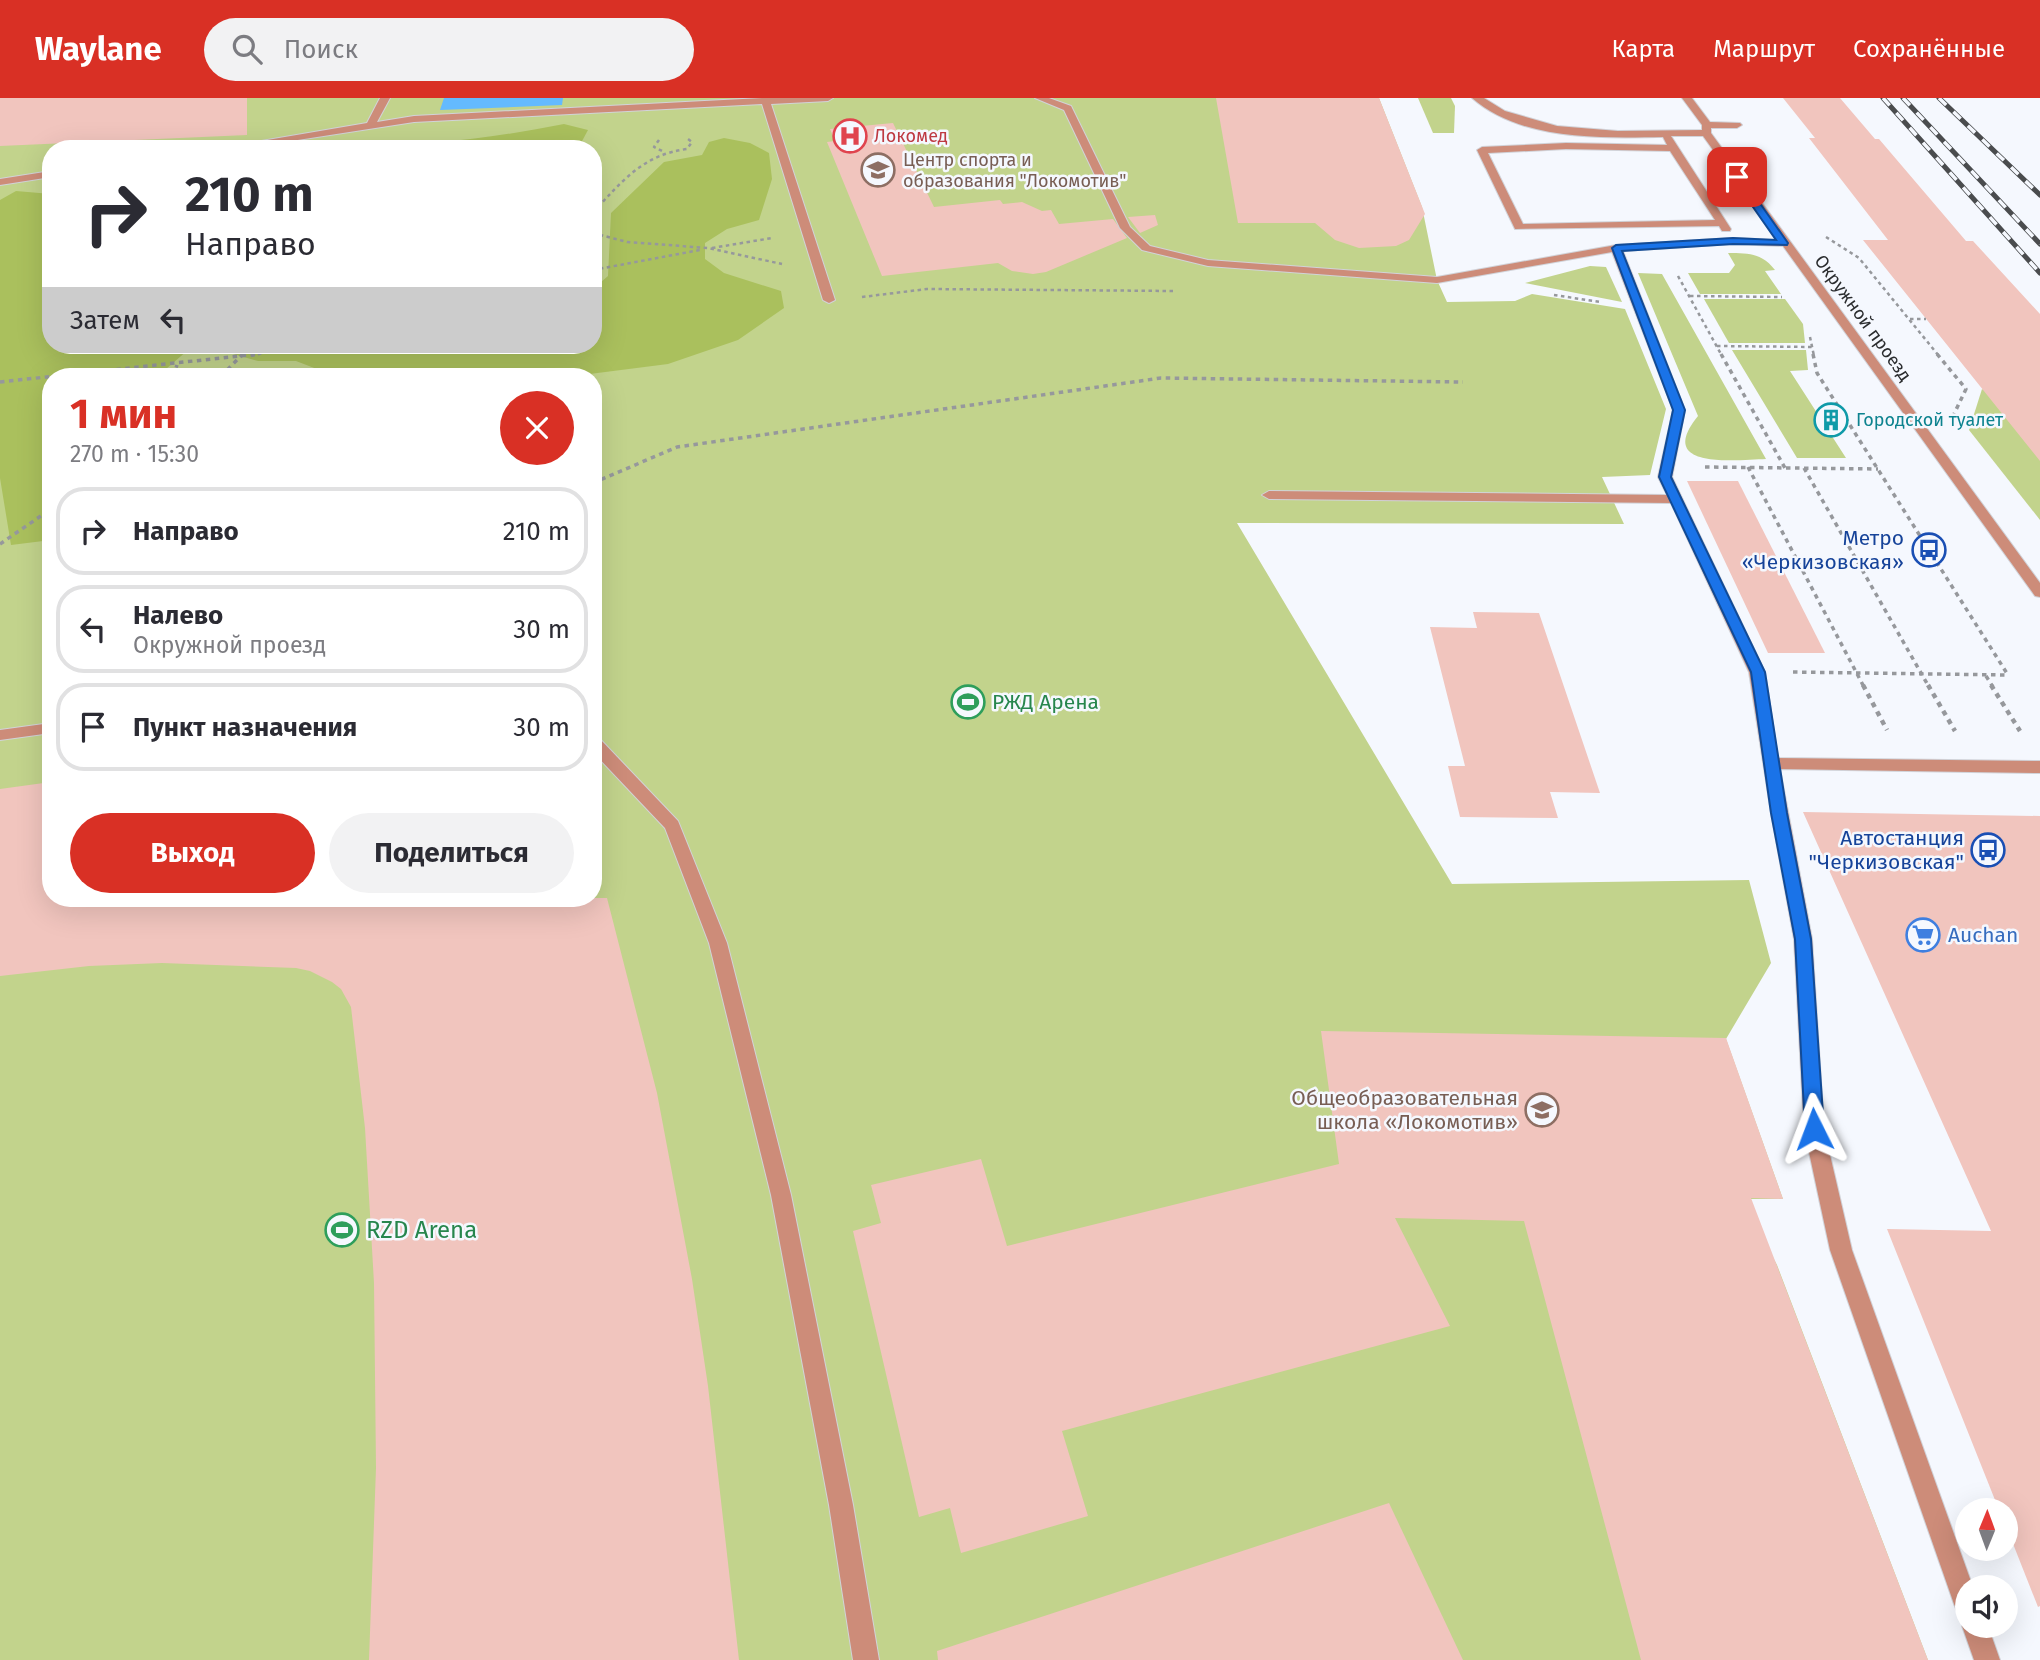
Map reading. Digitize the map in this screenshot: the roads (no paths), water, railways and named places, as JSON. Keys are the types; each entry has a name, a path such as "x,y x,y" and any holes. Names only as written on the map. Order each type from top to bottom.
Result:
{"street":[{"path":"371,125 386,98"},
{"path":"276,140 414,118 828,98"},
{"path":"1040,98 1068,108 1125,228 1146,248 1208,262 1437,280 1616,248 1733,241 1783,243"},
{"path":"1477,98 1502,112 1552,128 1664,133 1737,125"},
{"name":"Окружной проезд","path":"1688,98 1783,243 2040,593"},
{"path":"765,100 830,300"},
{"path":"1664,133 1733,241"},
{"path":"1674,148 1566,146 1482,150 1519,227 1722,223"},
{"path":"0,182 42,175"},
{"path":"1616,248 1679,410 1665,466 1665,477 1758,672 1771,763 1803,939 1814,1129 1841,1250 1957,1575"},
{"path":"1269,495 1676,499"},
{"path":"0,735 42,729"},
{"path":"602,751 672,825 718,943 781,1195 841,1505 866,1660"},
{"path":"1771,763 2040,768"},
{"path":"1979,1638 1987,1660"}],"water":[{"path":"444,98 563,98 562,105 440,110"}],"railway":[{"path":"1883,98 2040,273"},
{"path":"1903,98 2040,244"},
{"path":"1939,98 2040,195"}],"place":[{"name":"Локомед","path":"850,136"},
{"name":"Центр спорта и образования \"Локомотив\"","path":"878,170"},
{"name":"Городской туалет","path":"1831,420"},
{"name":"Метро «Черкизовская»","path":"1929,550"},
{"name":"РЖД Арена","path":"968,702"},
{"name":"Автостанция \"Черкизовская\"","path":"1988,850"},
{"name":"Auchan","path":"1923,935"},
{"name":"Общеобразовательная школа «Локомотив»","path":"1542,1110"},
{"name":"RZD Arena","path":"342,1230"}]}
